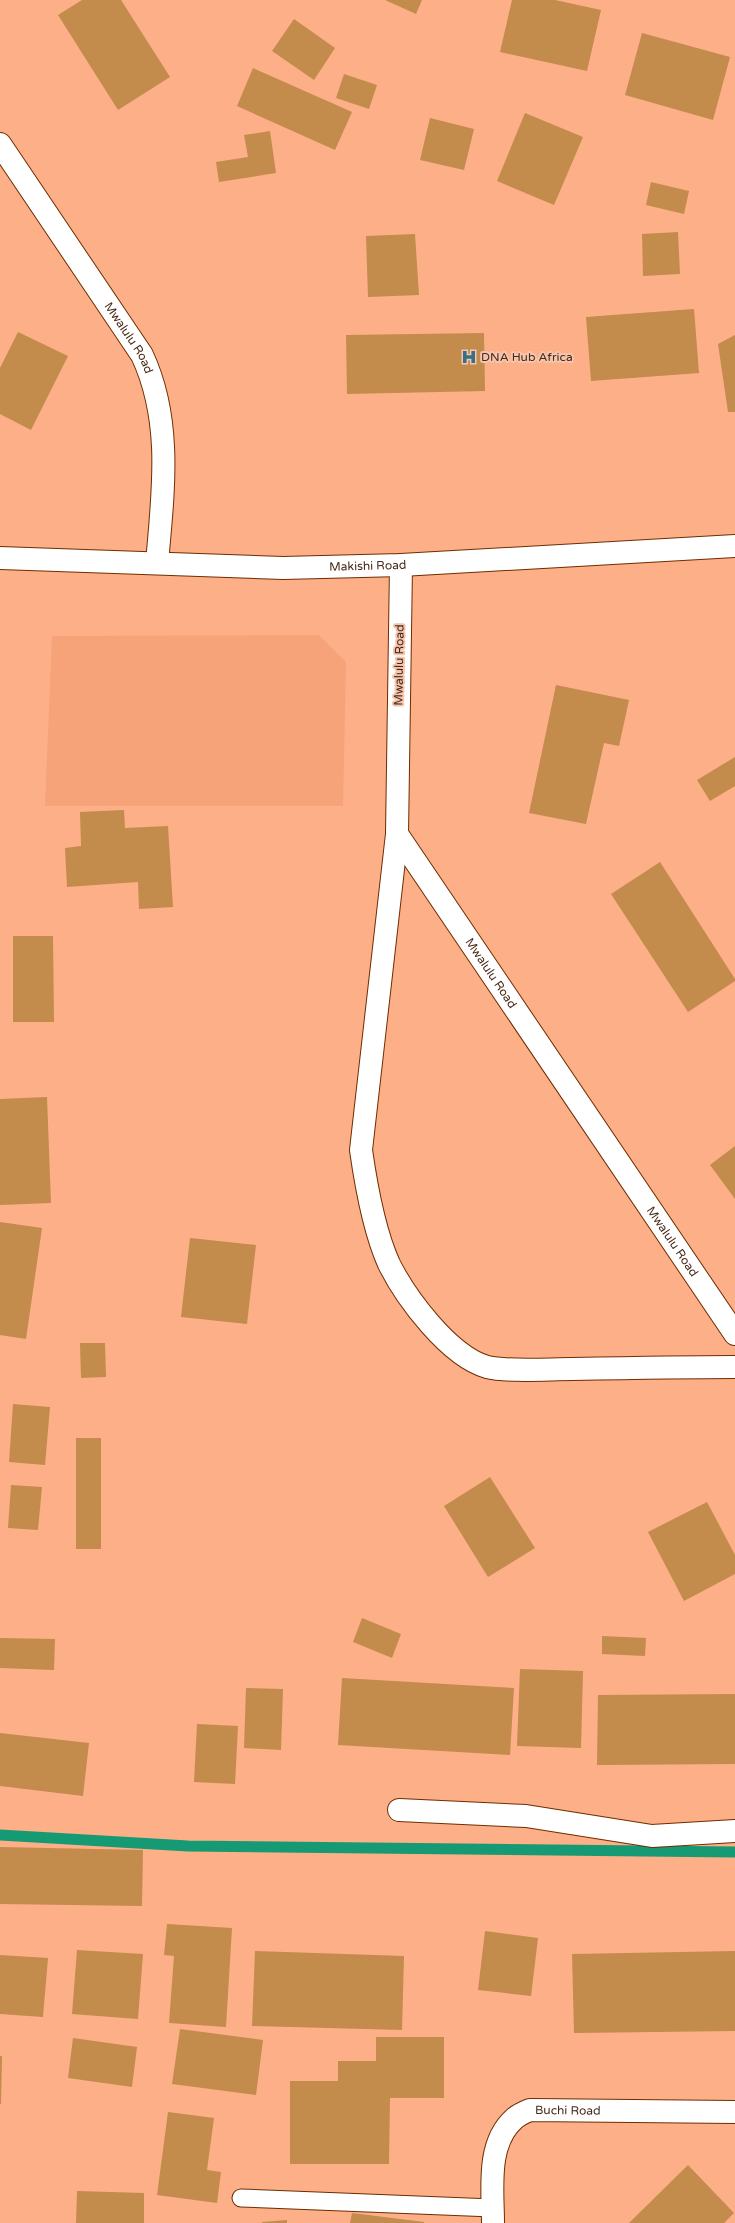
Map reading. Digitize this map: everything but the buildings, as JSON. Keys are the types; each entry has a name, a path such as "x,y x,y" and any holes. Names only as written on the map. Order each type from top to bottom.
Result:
{"street":[{"name":"Mwalulu Road","path":"0,144 142,355 149,370 158,399 165,474 157,563"},
{"name":"Makishi Road","path":"0,558 283,568 400,565 735,546"},
{"name":"Mwalulu Road","path":"400,565 397,834 735,1334"},
{"path":"397,834 361,1150 366,1191 389,1264 408,1294 440,1335 462,1355 488,1367 529,1370 735,1367"},
{"path":"399,1810 526,1816 652,1836 735,1830"},
{"name":"Buchi Road","path":"493,2215 494,2157 498,2141 514,2118 530,2110 735,2112"}],"lane":[{"path":"241,2198 493,2215"}],"shaded area":[{"path":"319,635 346,662 343,806 45,806 52,636"}],"waterway":[{"path":"0,1835 188,1846 735,1852"}],"place":[{"name":"DNA Hub Africa","path":"469,357"}]}
